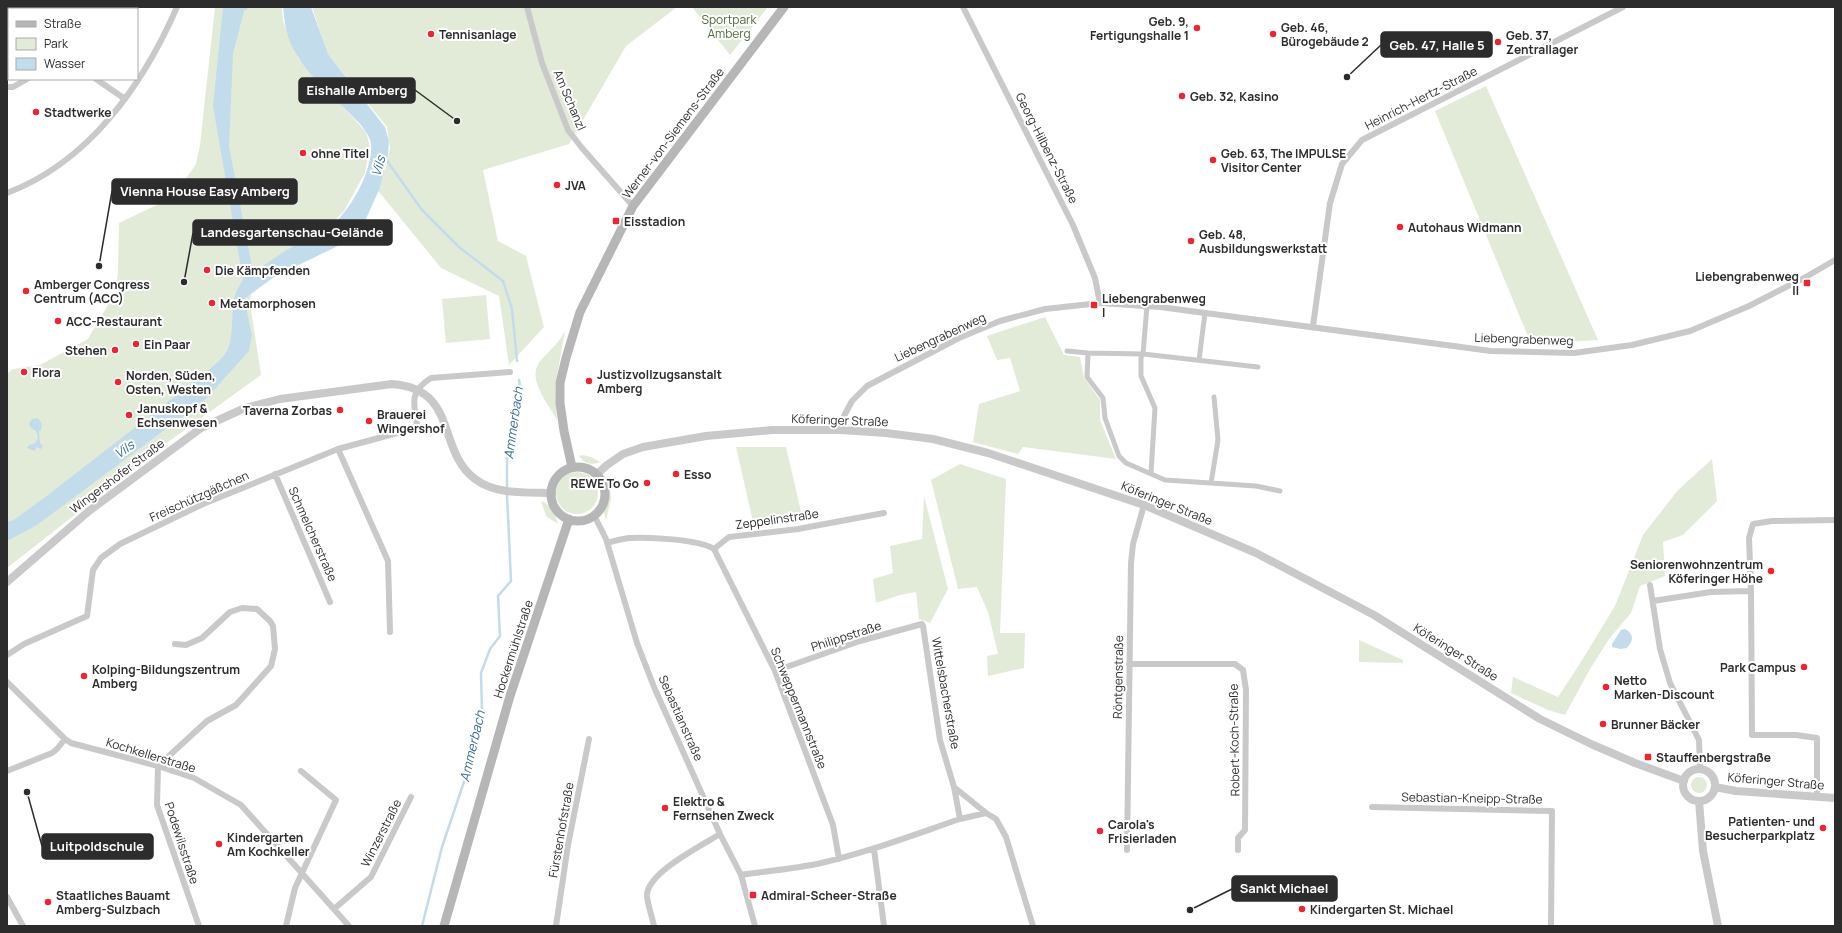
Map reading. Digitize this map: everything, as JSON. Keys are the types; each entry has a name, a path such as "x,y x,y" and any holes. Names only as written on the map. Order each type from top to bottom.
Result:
{"main road":[{"name":"Werner-von-Siemens-Straße","path":"572,467 560,403 560,383 580,312 632,206 784,7"},
{"path":"572,467 589,469 597,474 604,487 605,495 604,503 594,516 586,520 577,521 563,516 554,506 552,493 553,484 558,476 572,467"},
{"name":"Hockermühlstraße","path":"444,926 510,696 569,519"}],"street":[{"path":"138,80 161,42 177,7"},
{"name":"Am Schanzl","path":"527,7 542,63 568,130 632,206"},
{"name":"Georg-Hilbenz-Straße","path":"963,7 1073,225 1095,278 1100,303"},
{"name":"Heinrich-Hertz-Straße","path":"1313,326 1330,203 1342,164 1362,140 1623,7"},
{"path":"7,87 13,87 25,80"},
{"path":"97,80 125,99"},
{"path":"7,193 27,185 54,170 89,142 125,99 138,80"},
{"name":"Liebengrabenweg","path":"841,430 844,416 852,401 867,386 959,338 1000,321 1045,309 1100,303 1147,306 1313,326 1491,351 1581,352 1632,345 1690,331 1749,306 1804,278 1835,260"},
{"path":"1147,306 1143,354 1141,358 1141,376 1155,408 1150,473"},
{"path":"1199,360 1205,313"},
{"path":"1067,351 1143,354 1258,367"},
{"path":"1088,353 1088,377 1103,398 1105,418 1119,456 1126,463 1165,480 1256,486 1280,491"},
{"path":"418,390 421,385 431,378 510,372"},
{"name":"Wingershofer Straße","path":"7,582 89,511 201,428 260,403 300,395 392,384 404,385 418,390 424,393 434,403 443,418 458,459 467,472 475,479 496,489 518,492 552,493"},
{"name":"Freischützgäßchen","path":"7,655 24,644 87,616 93,570 101,558 120,544 203,504 338,449 412,429 417,425 413,405 415,394 418,390"},
{"path":"1211,483 1218,440 1214,396"},
{"name":"Köferinger Straße","path":"597,474 623,454 643,447 739,432 841,430 886,433 950,443 1018,462 1144,505 1256,553 1360,608 1506,696 1540,719 1629,760 1684,781"},
{"path":"338,449 369,514 388,562 390,632"},
{"name":"Schmelcherstraße","path":"275,474 330,602"},
{"name":"Röntgenstraße","path":"1127,850 1131,563 1133,544 1144,505"},
{"name":"Zeppelinstraße","path":"714,549 729,537 798,529 884,513"},
{"name":"Sebastianstraße","path":"594,516 602,527 608,543 637,643 651,680 720,834 741,875 755,926"},
{"path":"1817,796 1817,738 1796,735 1752,735 1749,538 1753,524 1772,521 1835,520"},
{"path":"608,543 629,538 646,538 699,542 714,549"},
{"name":"Schweppermannstraße","path":"714,549 775,671 833,825 839,859"},
{"path":"1650,585 1660,649 1670,683 1699,740 1700,770"},
{"path":"1653,601 1711,592 1751,591"},
{"path":"158,766 207,721 236,705 271,666 275,649 273,626 270,621 257,609 242,608 230,612 202,638 186,645 175,644"},
{"name":"Philippstraße","path":"775,671 860,641 922,624 923,626"},
{"name":"Wittelsbacherstraße","path":"923,626 940,740 954,787 960,819"},
{"name":"Robert-Koch-Straße","path":"1130,664 1235,664 1243,670 1246,690 1245,830 1238,838 1238,850"},
{"name":"Kochkellerstraße","path":"7,682 65,739 71,743 158,766 194,778 241,805 349,926"},
{"path":"7,771 52,753 65,739"},
{"name":"Fürstenhofstraße","path":"556,926 568,845 589,739"},
{"name":"Podewilsstraße","path":"158,766 157,804 199,926"},
{"path":"1700,770 1709,773 1715,782 1715,787 1714,792 1708,798 1699,801 1694,800 1687,795 1684,790 1684,781 1690,772 1700,770"},
{"path":"286,926 295,888 301,872 336,800 301,771"},
{"path":"954,787 986,813 996,819 1006,837 1033,926"},
{"name":"Köferinger Straße","path":"1715,787 1736,791 1835,798"},
{"name":"Winzerstraße","path":"334,909 371,877 410,797"},
{"path":"1699,801 1703,850 1718,926"},
{"name":"Sebastian-Kneipp-Straße","path":"1372,808 1552,811 1551,926"},
{"path":"741,875 816,864 839,859 874,849 960,819 986,813"},
{"path":"654,926 647,894 653,879 662,870 720,834"},
{"path":"874,849 884,926"},
{"path":"7,897 23,926"}],"green space":[{"path":"215,7 282,7 283,21 298,58 366,132 370,147 365,173 344,211 323,233 253,272 250,303 261,375 164,445 7,568 7,374 13,369 40,365 88,339 115,293 118,271 119,223 163,202 178,190 196,164 200,145"},
{"name":"Sportpark Amberg","path":"312,7 677,7 626,46 569,144 483,170 498,241 526,256 544,327 509,365 499,296 441,268 375,187 386,168 390,148 387,127 327,53"},
{"name":"Sportpark Amberg","path":"692,7 768,7 730,55"},
{"path":"1486,86 1598,340 1531,344 1435,111"},
{"path":"486,295 490,339 446,343 442,299"},
{"path":"1045,317 1064,355 1080,357 1084,378 1100,400 1100,420 1116,459 1023,447 1018,454 973,442 979,404 1020,391 1010,358 997,360 987,336"},
{"path":"565,331 555,387 557,420 540,390 535,375 541,360 557,343"},
{"path":"736,447 786,447 803,520 754,526"},
{"path":"583,455 600,462 591,464 585,462 579,456"},
{"path":"1712,459 1717,501 1683,535 1663,542 1665,576 1640,586 1631,613 1609,639 1590,669 1565,715 1548,710 1511,693 1513,677 1558,697 1615,606 1643,535 1678,490"},
{"path":"960,464 1006,479 1000,633 1025,633 1024,668 988,676 987,656 998,654 988,612 977,587 958,589 931,480"},
{"path":"577,472 592,478 598,493 592,508 577,514 562,508 556,493 562,478"},
{"path":"609,477 611,499 606,520 604,513 609,498"},
{"path":"924,496 948,589 930,623 919,619 916,592 900,595 876,603 873,579 893,573 890,546 922,539"},
{"path":"541,501 550,507 558,524 546,516"},
{"path":"1359,640 1403,660 1403,663 1359,662"},
{"path":"1696,777 1702,777 1707,782 1705,791 1702,793 1696,793 1691,788 1691,782"}],"water":[{"name":"Vils","path":"223,7 250,7 244,11 233,54 229,146 253,272 278,255 294,246 319,236 331,227 349,206 356,194 368,168 370,156 371,144 363,127 316,80 297,55 290,42 284,20 283,7 311,7 328,54 385,127 389,141 388,156 379,190 365,221 344,243 274,277 244,299 252,335 249,351 205,400 37,525 7,541 7,522 14,520 44,498 205,373 219,361 229,346 232,329 233,304 238,288 243,280 213,106"},
{"path":"38,418 42,424 41,430 39,431 40,443 43,446 41,449 36,447 35,451 27,448 29,445 35,443 38,438 36,431 31,428 29,424 32,419"},
{"path":"1625,629 1632,637 1632,640 1627,648 1620,649 1612,647 1612,644 1621,630"}],"waterway":[{"name":"Ammerbach","path":"385,158 422,210 459,247 503,281 512,309 517,361"},
{"name":"Ammerbach","path":"507,489 507,448 520,387 519,380"},
{"name":"Ammerbach","path":"422,926 442,847 470,764 482,712 481,673 490,649 500,636 498,596 511,581 507,494"}],"place":[{"name":"Geb. 9, Fertigungshalle 1","path":"1197,28"},
{"name":"Tennisanlage","path":"431,34"},
{"name":"Geb. 46, Bürogebäude 2","path":"1273,34"},
{"name":"Geb. 37, Zentrallager","path":"1498,42"},
{"name":"Geb. 47, Halle 5","path":"1347,77"},
{"name":"Geb. 32, Kasino","path":"1182,96"},
{"name":"Stadtwerke","path":"36,112"},
{"name":"Eishalle Amberg","path":"457,121"},
{"name":"ohne Titel","path":"303,153"},
{"name":"Geb. 63, The IMPULSE Visitor Center","path":"1213,160"},
{"name":"JVA","path":"557,185"},
{"name":"Eisstadion","path":"616,221"},
{"name":"Autohaus Widmann","path":"1400,227"},
{"name":"Geb. 48, Ausbildungswerkstatt","path":"1191,241"},
{"name":"Vienna House Easy Amberg","path":"99,266"},
{"name":"Die Kämpfenden","path":"207,270"},
{"name":"Landesgartenschau-Gelände","path":"184,282"},
{"name":"Liebengrabenweg II","path":"1807,283"},
{"name":"Amberger Congress Centrum (ACC)","path":"26,291"},
{"name":"Metamorphosen","path":"212,303"},
{"name":"Liebengrabenweg I","path":"1094,305"},
{"name":"ACC-Restaurant","path":"58,321"},
{"name":"Ein Paar","path":"136,344"},
{"name":"Stehen","path":"115,350"},
{"name":"Flora","path":"24,372"},
{"name":"Justizvollzugsanstalt Amberg","path":"589,381"},
{"name":"Norden, Süden, Osten, Westen","path":"118,382"},
{"name":"Taverna Zorbas","path":"340,410"},
{"name":"Januskopf & Echsenwesen","path":"129,415"},
{"name":"Brauerei Wingershof","path":"369,421"},
{"name":"Esso","path":"676,474"},
{"name":"REWE To Go","path":"647,483"},
{"name":"Seniorenwohnzentrum Köferinger Höhe","path":"1771,571"},
{"name":"Park Campus","path":"1804,667"},
{"name":"Kolping-Bildungszentrum Amberg","path":"84,676"},
{"name":"Netto Marken-Discount","path":"1606,687"},
{"name":"Brunner Bäcker","path":"1603,724"},
{"name":"Stauffenbergstraße","path":"1648,757"},
{"name":"Luitpoldschule","path":"27,792"},
{"name":"Elektro & Fernsehen Zweck","path":"665,808"},
{"name":"Patienten- und Besucherparkplatz","path":"1823,828"},
{"name":"Carola's Frisierladen","path":"1100,831"},
{"name":"Kindergarten Am Kochkeller","path":"219,844"},
{"name":"Admiral-Scheer-Straße","path":"753,895"},
{"name":"Staatliches Bauamt Amberg-Sulzbach","path":"48,902"},
{"name":"Kindergarten St. Michael","path":"1302,909"},
{"name":"Sankt Michael","path":"1190,910"}]}
